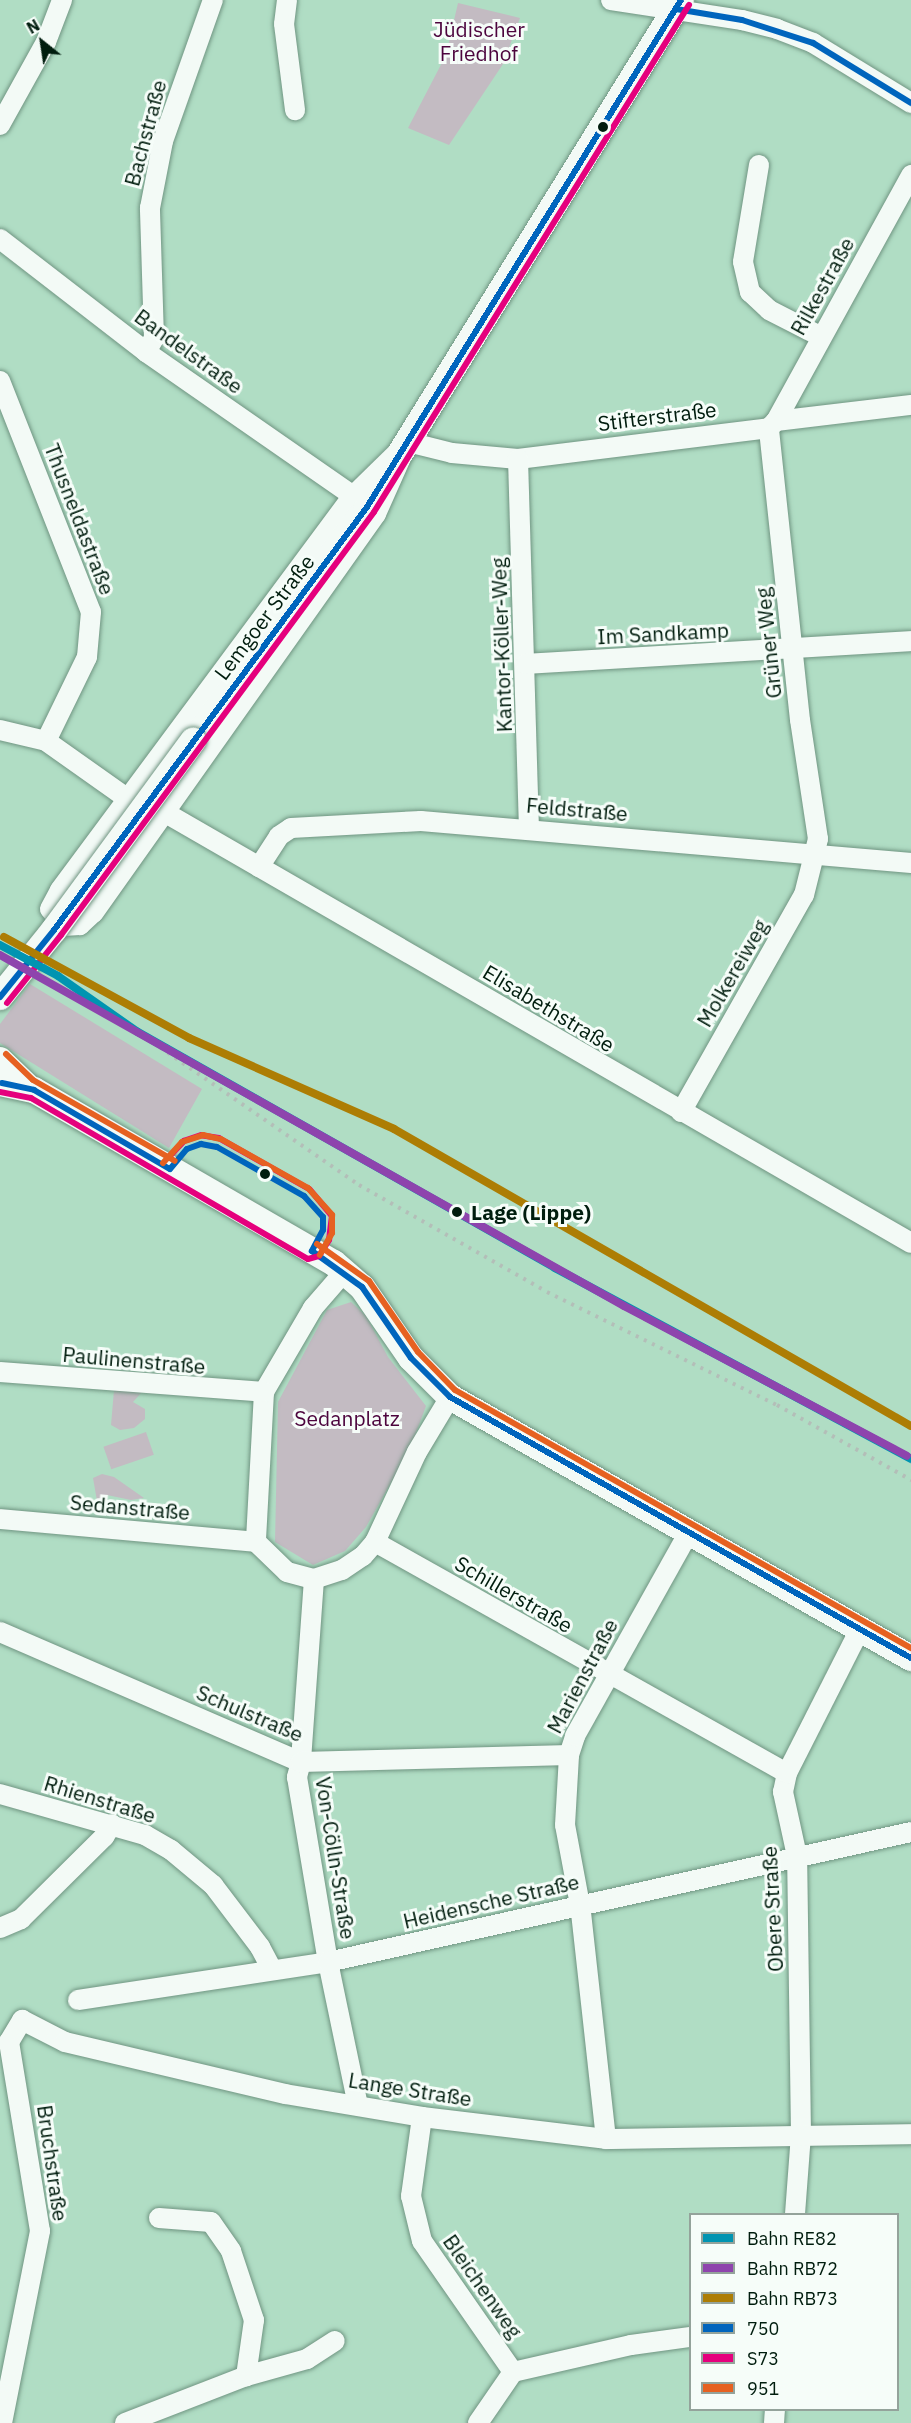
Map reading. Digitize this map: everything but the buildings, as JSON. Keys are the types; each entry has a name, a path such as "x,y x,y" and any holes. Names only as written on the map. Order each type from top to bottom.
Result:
{"main road":[{"name":"Lemgoer Straße","path":"0,997 54,930 343,537 408,442 679,4"},
{"path":"2,1078 28,1087 345,1271 375,1304 411,1358 450,1397 688,1534 911,1658"}],"street":[{"path":"0,125 46,42 62,0"},
{"name":"Bachstraße","path":"146,352 154,338 150,208 163,141 213,0"},
{"path":"287,0 284,24 295,111"},
{"path":"611,0 679,4 742,20 806,41 911,103"},
{"path":"759,165 743,262 750,292 769,310 822,337"},
{"name":"Rilkestraße","path":"772,425 911,175"},
{"name":"Bandelstraße","path":"0,239 146,352 353,496"},
{"name":"Thusneldastraße","path":"0,381 91,612 87,657 46,741"},
{"name":"Stifterstraße","path":"408,442 473,456 518,459 911,405"},
{"name":"Grüner Weg","path":"772,425 794,649 818,839 815,853"},
{"name":"Lemgoer Straße","path":"408,442 376,514 93,913 80,925 63,926 52,916 53,901 353,496 408,442"},
{"name":"Kantor-Köller-Weg","path":"518,459 526,664 529,829"},
{"name":"Im Sandkamp","path":"526,664 911,641"},
{"path":"0,730 46,741 128,799 164,812"},
{"name":"Elisabethstraße","path":"164,812 911,1243"},
{"name":"Feldstraße","path":"259,867 279,836 291,828 421,821 911,863"},
{"name":"Molkereiweg","path":"681,1112 804,895 815,853"},
{"path":"345,1271 313,1308 264,1392 256,1542 287,1572 314,1579 342,1570 375,1542 417,1452 450,1397"},
{"name":"Paulinenstraße","path":"0,1372 264,1392"},
{"name":"Sedanstraße","path":"0,1520 256,1542"},
{"name":"Marienstraße","path":"606,2139 580,1905 565,1825 568,1755 608,1676 688,1534"},
{"name":"Schillerstraße","path":"375,1542 608,1676 787,1773"},
{"name":"Von-Cölln-Straße","path":"314,1579 301,1762 297,1777 328,1962 358,2105"},
{"name":"Obere Straße","path":"795,2213 801,2135 797,1856 783,1792 787,1773 860,1629"},
{"name":"Schulstraße","path":"0,1632 301,1762 568,1755"},
{"name":"Rhienstraße","path":"0,1794 145,1834 171,1850 213,1885 260,1947 272,1970"},
{"path":"0,1928 21,1919 104,1837 112,1824"},
{"name":"Heidensche Straße","path":"78,2000 328,1962 911,1832"},
{"name":"Lange Straße","path":"22,2020 65,2042 285,2094 422,2117 606,2139 911,2134"},
{"name":"Bruchstraße","path":"2,2418 40,2231 9,2042 22,2020"},
{"name":"Bleichenweg","path":"422,2117 411,2196 422,2241 513,2372"},
{"path":"159,2218 211,2222 231,2251 254,2320 246,2376"},
{"path":"478,2423 513,2372 631,2345 689,2337"},
{"path":"125,2423 246,2376 307,2359 335,2341"}],"green space":[{"name":"Jüdischer Friedhof","path":"458,3 520,18 503,64 449,145 408,128 446,55"},
{"path":"30,984 202,1089 169,1148 0,1043 0,1024"},
{"name":"Sedanplatz","path":"351,1302 366,1316 388,1357 426,1406 410,1449 366,1527 345,1551 313,1565 275,1542 278,1402 327,1310"},
{"path":"114,1390 142,1392 133,1402 145,1409 145,1419 134,1428 120,1430 111,1425"},
{"path":"146,1432 154,1455 111,1469 103,1447"},
{"path":"102,1474 114,1477 144,1498 131,1500 107,1495 97,1501 93,1478"}],"railway":[{"path":"0,935 58,976"},
{"path":"138,1032 359,1185 547,1292 777,1405 911,1480"}],"rail line":[{"name":"RB73","path":"4,937 189,1038 394,1129 911,1426"},
{"name":"RE82","path":"0,945 58,976 138,1032 555,1268 911,1459"},
{"name":"RB72","path":"0,955 624,1306 907,1456"}],"transit line":[{"name":"750","path":"0,997 54,930 367,507 681,0"},
{"name":"S73","path":"7,1003 61,935 374,512 689,5"},
{"name":"750","path":"676,9 742,20 813,43 911,103"},
{"name":"951","path":"6,1054 33,1080 175,1161"},
{"name":"750","path":"2,1083 34,1090 170,1169"},
{"name":"S73","path":"0,1092 31,1098 308,1259 319,1256 329,1240 332,1216 309,1189 219,1138 201,1135 184,1141 168,1158"},
{"name":"951","path":"163,1163 182,1142 203,1135 221,1139 308,1188 332,1215 332,1233 320,1255"},
{"name":"750","path":"170,1169 187,1149 201,1144 217,1147 304,1196 323,1217 323,1230 312,1251"},
{"name":"951","path":"317,1244 369,1281 418,1352 455,1390 911,1648"},
{"name":"750","path":"312,1251 362,1287 411,1358 450,1397 911,1658"}],"place":[{"name":"Lage (Lippe)","path":"457,1212"}]}
